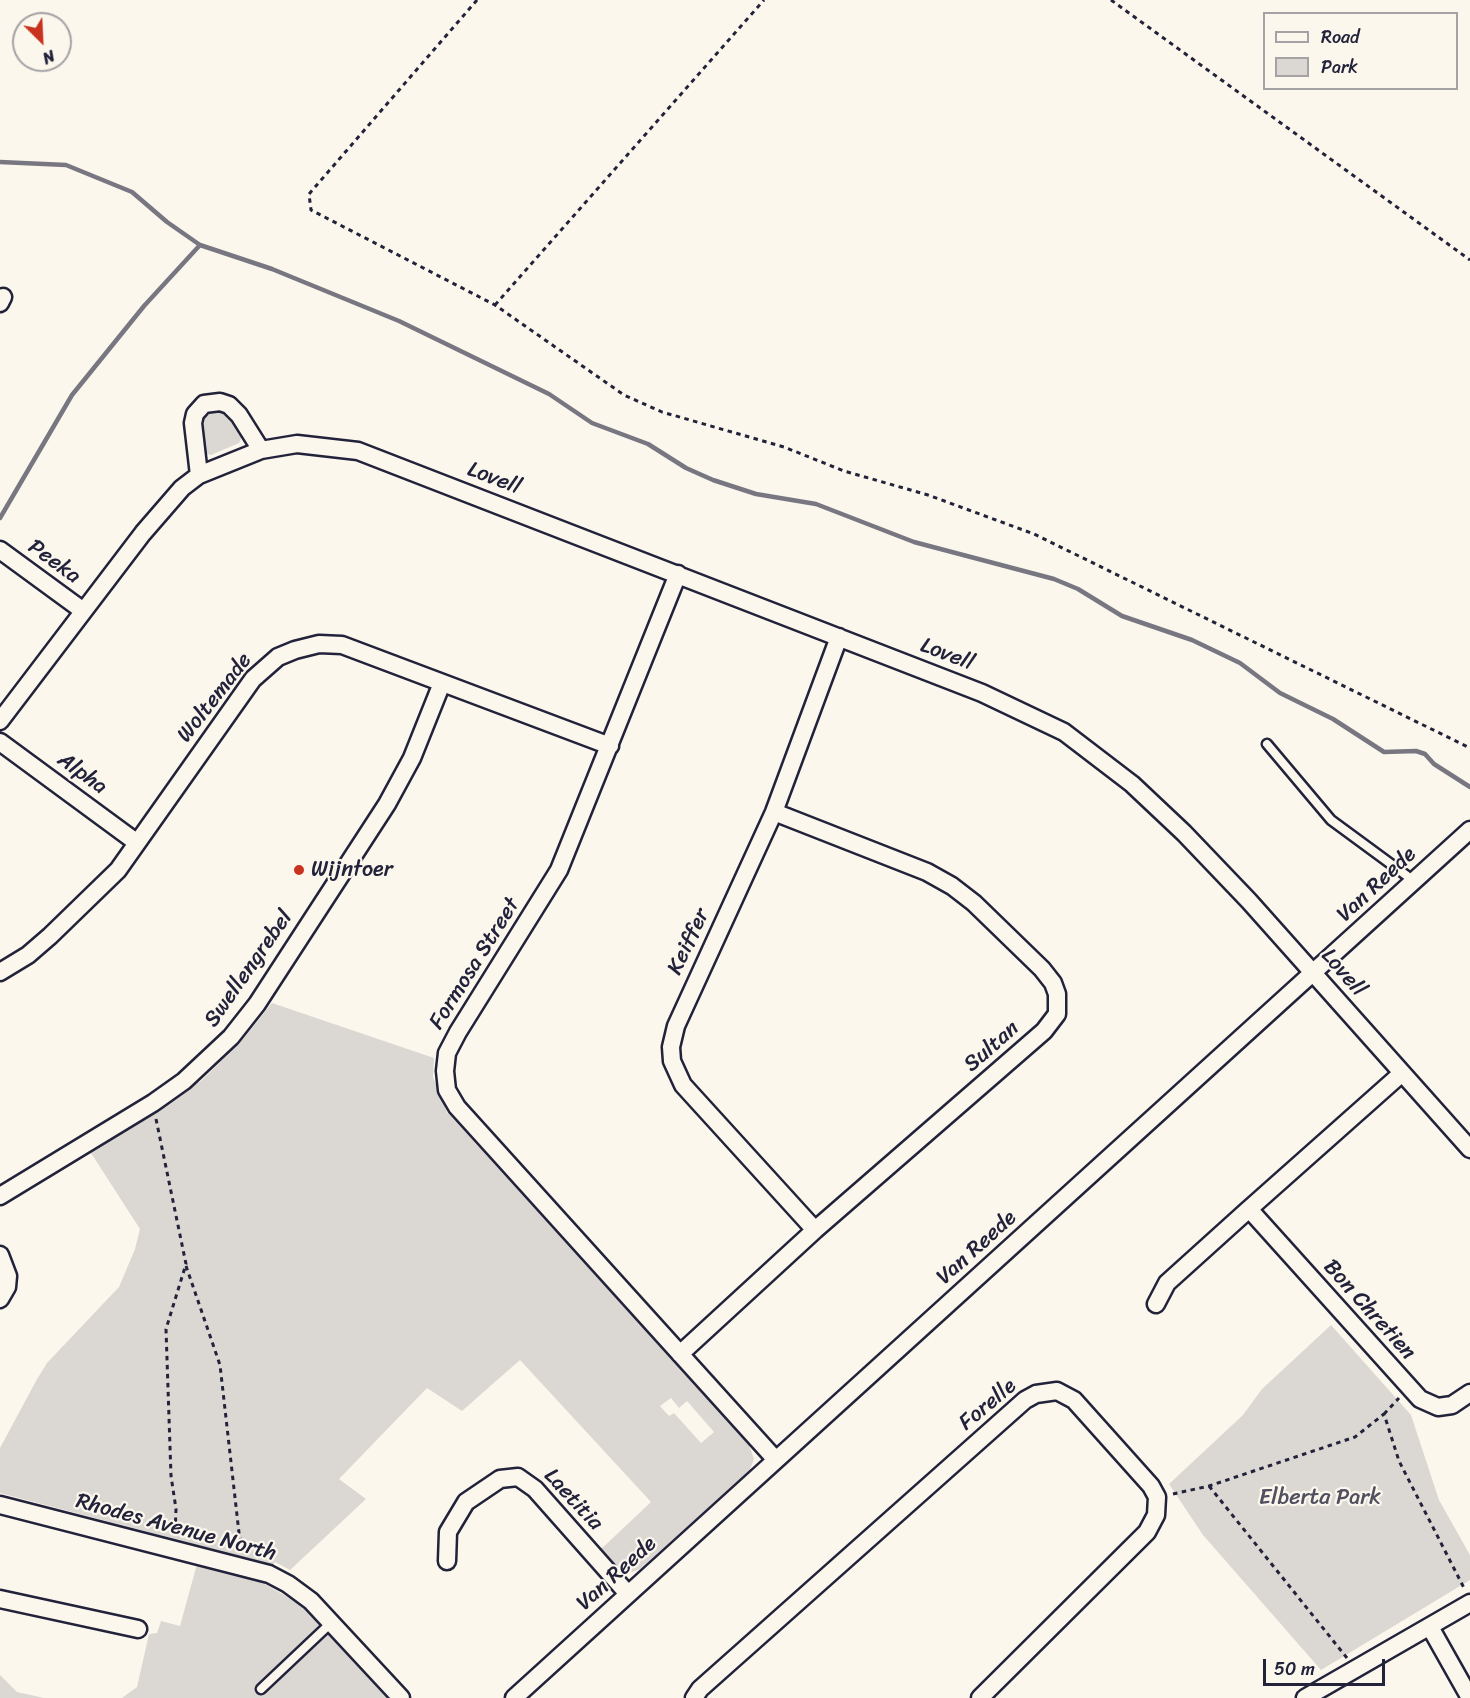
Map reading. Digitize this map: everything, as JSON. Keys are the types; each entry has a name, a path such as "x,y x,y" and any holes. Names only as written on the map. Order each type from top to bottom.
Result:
{"street":[{"path":"198,475 193,423 195,414 204,404 220,402 229,405 239,415 261,450"},
{"name":"Lovell","path":"0,721 82,610 168,503 198,475 261,450 297,444 358,451 993,698 1064,732 1131,784 1184,832 1470,1149"},
{"name":"Peeka","path":"0,550 82,610"},
{"name":"Formosa Street","path":"678,574 559,870 447,1053 445,1071 447,1090 457,1107 776,1460"},
{"name":"Keiffer","path":"814,1230 682,1085 672,1061 676,1026 774,812 839,637"},
{"name":"Woltemade","path":"0,972 28,955 66,922 118,870 254,679 278,657 319,644 342,645 610,746"},
{"name":"Swellengrebel","path":"0,1196 153,1102 207,1062 231,1037 256,1004 387,804 412,758 442,683"},
{"name":"Alpha","path":"0,742 136,842"},
{"name":"Sultan","path":"680,1354 814,1230 1044,1031 1057,1014 1058,1004 1053,983 1042,969 974,903 952,886 927,872 774,812"},
{"name":"Van Reede","path":"514,1698 1470,830"},
{"path":"1156,1304 1167,1282 1401,1074"},
{"name":"Bon Chretien","path":"1249,1209 1420,1400 1438,1407 1452,1405 1470,1394"},
{"path":"0,1255 8,1276 7,1287 0,1299"},
{"name":"Forelle","path":"694,1698 700,1689 1025,1400 1036,1394 1057,1391 1074,1400 1151,1486 1157,1497 1156,1515 1147,1532 980,1698"},
{"name":"Laetitia","path":"447,1561 448,1532 466,1502 500,1479 518,1477 535,1489 628,1594"},
{"name":"Rhodes Avenue North","path":"0,1505 269,1574 288,1584 332,1622 400,1698"},
{"path":"1305,1698 1430,1627 1468,1597"},
{"path":"0,1599 138,1629"},
{"path":"1430,1627 1470,1698"}],"lane":[{"path":"1267,744 1330,820 1414,881"},
{"path":"261,1689 332,1622"}],"path":[{"path":"477,0 309,194 310,210 495,305 624,395 662,412 784,447 844,471 928,495 1034,534 1470,748"},
{"path":"495,305 764,0"},
{"path":"1111,0 1470,260"},
{"path":"153,1102 186,1264 220,1365 242,1543 248,1551 258,1556"},
{"path":"174,1549 176,1509 171,1476 166,1329 186,1264"},
{"path":"1169,1496 1209,1486 1355,1437 1397,1400"},
{"path":"1383,1414 1399,1461 1468,1597"},
{"path":"1209,1486 1348,1659"}],"green space":[{"path":"213,407 227,412 243,434 239,443 211,455 202,452 200,415"},
{"path":"272,1003 434,1058 433,1077 447,1112 749,1445 754,1459 749,1472 640,1569 632,1572 619,1569 599,1551 651,1502 520,1360 462,1411 427,1388 339,1479 366,1499 290,1570 275,1562 273,1565 0,1493 0,1448 36,1381 47,1363 119,1287 135,1249 140,1229 91,1153 201,1081 239,1044","holes":["671,1398 679,1408 687,1401 714,1432 701,1443 674,1413 669,1416 660,1406"]},
{"name":"Elberta Park","path":"1331,1325 1411,1415 1439,1500 1470,1555 1470,1580 1321,1670 1203,1535 1169,1484 1243,1415 1262,1389"},
{"path":"197,1564 263,1583 303,1606 388,1698 122,1698 137,1687 149,1634 157,1633 161,1621 180,1626"},
{"path":"0,1675 17,1692 44,1698 0,1698"}],"waterway":[{"path":"0,162 66,165 132,192 167,222 200,245 272,269 399,321 549,394 592,423 648,444 686,468 713,480 756,494 816,504 914,542 1054,579 1078,589 1122,616 1192,640 1240,663 1280,693 1333,719 1384,752 1416,751 1425,754 1434,764 1470,787"},
{"path":"0,518 72,395 144,306 200,245"}],"place":[{"name":"Wijntoer","path":"299,870"}]}
